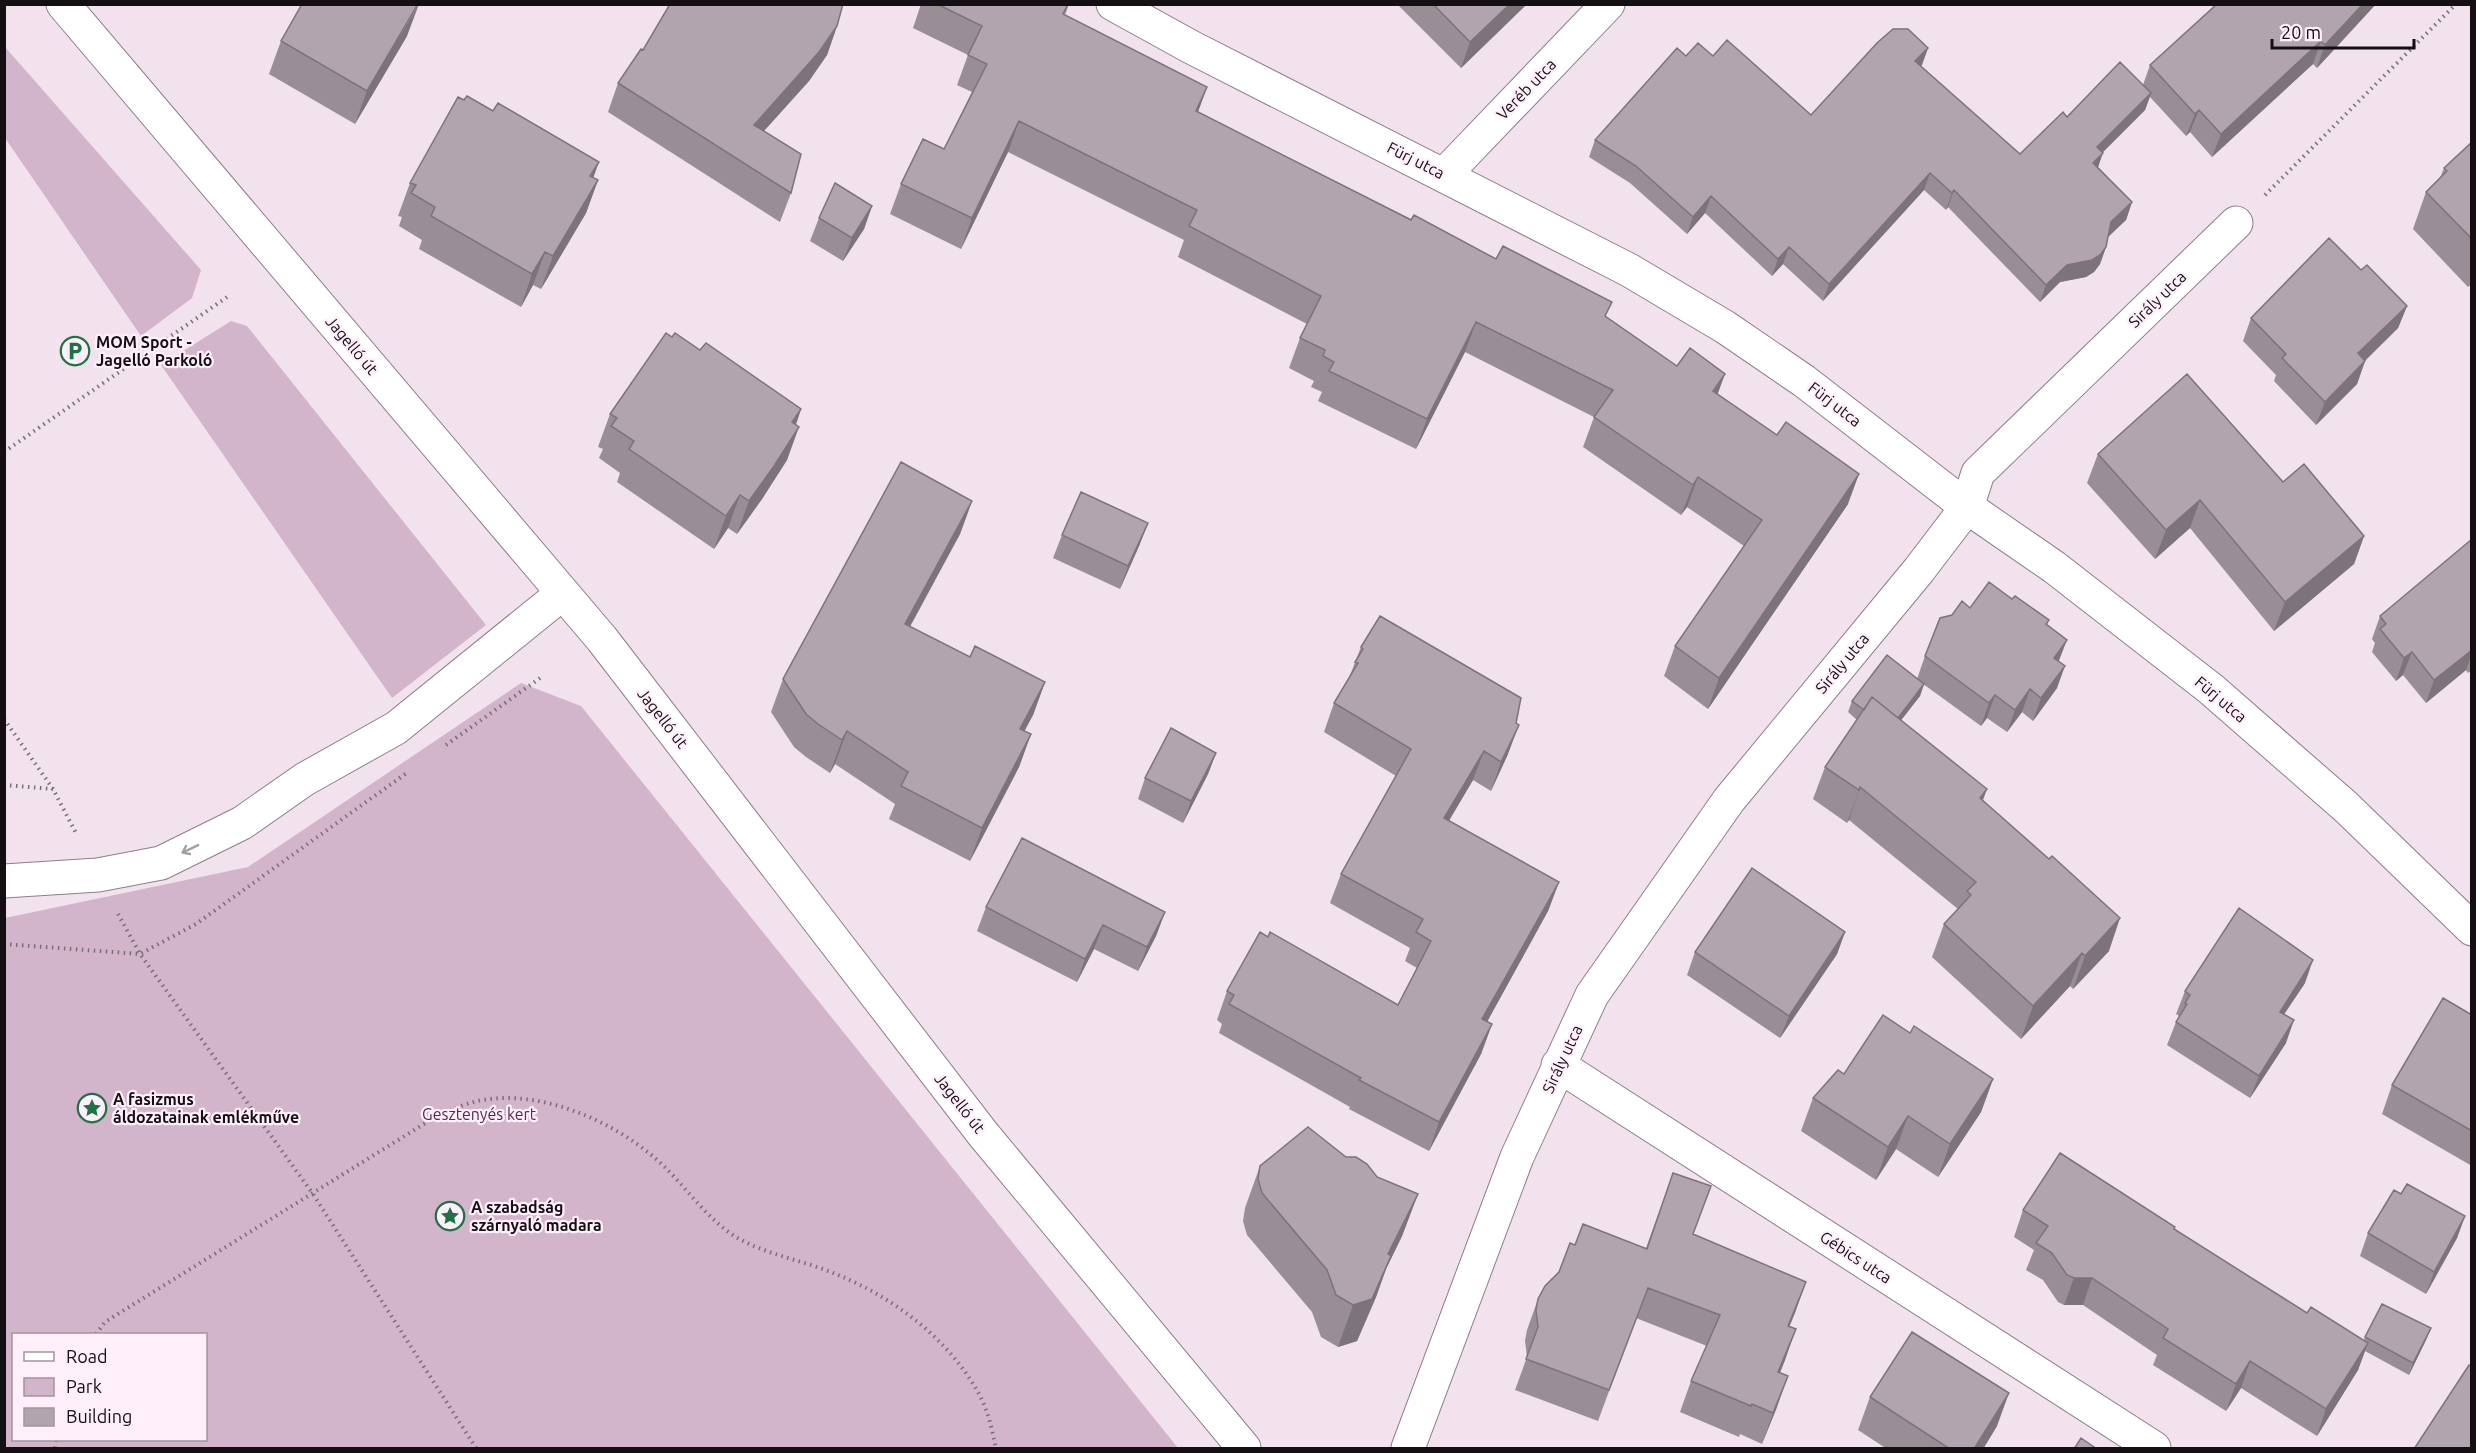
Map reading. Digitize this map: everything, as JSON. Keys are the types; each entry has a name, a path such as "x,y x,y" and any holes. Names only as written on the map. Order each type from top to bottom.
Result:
{"street":[{"name":"Jagelló út","path":"63,4 602,639 983,1134 1244,1449"},
{"name":"Fürj utca","path":"1113,4 1191,47 1445,174 1629,270 1725,327 1804,381 1967,507 2055,567 2211,689 2346,807 2472,929"},
{"name":"Veréb utca","path":"1445,174 1608,4"},
{"name":"Sirály utca","path":"1407,1449 1517,1158 1592,995 1729,800 1911,580 1967,507 1978,473 2236,223"},
{"path":"4,881 98,874 161,863 242,823 305,779 396,728 563,593"},
{"name":"Gébics utca","path":"1558,1065 2154,1449"}],"path":[{"path":"2236,223 2348,115 2456,4"},
{"path":"4,452 230,295"},
{"path":"437,752 543,676"},
{"path":"4,944 140,954 196,924 418,766"},
{"path":"4,785 53,789"},
{"path":"140,954 313,1194 476,1449"},
{"path":"97,1333 105,1322 432,1119 460,1105 507,1098 577,1112 611,1128 654,1157 705,1209 741,1240 771,1253 838,1274 913,1318 935,1338 980,1397 996,1449"}],"green space":[{"path":"5,47 201,270 192,298 141,336 5,138"},
{"path":"231,321 247,326 486,625 392,698 161,365"},
{"name":"Gesztenyés kert","path":"521,683 581,706 1178,1448 5,1448 5,918 248,867"}],"building":[{"path":"302,4 418,4 367,91 281,41"},
{"path":"670,4 843,4 837,26 819,52 754,125 801,154 791,193 618,83 641,49 643,50"},
{"path":"937,4 1068,4 1063,14 1207,87 1196,111 1411,220 1414,215 1496,259 1503,246 1612,302 1605,316 1677,366 1690,348 1725,374 1713,391 1777,435 1786,422 1859,474 1719,678 1675,646 1762,520 1698,477 1693,485 1594,417 1613,390 1476,322 1427,419 1329,371 1334,362 1323,356 1325,350 1300,338 1321,296 1189,226 1197,210 1019,121 972,218 901,184 923,139 944,149 987,64 968,55 982,26"},
{"path":"1433,4 1510,4 1470,42"},
{"path":"2217,4 2363,4 2325,45 2321,41 2221,134 2199,110 2195,114 2150,65"},
{"path":"1893,29 1908,29 1928,48 1915,61 2020,154 2063,112 2067,117 2120,62 2151,93 2097,147 2103,153 2093,163 2132,202 2111,222 2106,247 2100,255 2092,260 2067,265 2046,285 1954,190 1952,193 1930,173 1829,284 1789,247 1778,259 1711,196 1693,217 1636,166 1595,140 1677,48 1686,56 1698,43 1713,56 1727,40 1811,115 1877,43"},
{"path":"467,96 493,111 498,103 599,162 590,176 598,180 553,256 545,252 532,274 431,216 435,207 411,193 416,185 410,183 458,97 464,100"},
{"path":"2472,142 2472,239 2426,192 2447,171 2444,168"},
{"path":"835,183 872,206 852,238 819,218"},
{"path":"2329,238 2361,270 2367,265 2407,306 2358,353 2365,361 2325,402 2282,358 2286,354 2251,318"},
{"path":"666,333 672,337 675,333 700,350 706,343 801,409 792,422 799,427 774,466 749,501 740,495 726,516 629,449 634,441 611,426 617,418 610,414"},
{"path":"2187,374 2283,482 2304,464 2364,536 2285,602 2200,500 2166,530 2098,454"},
{"path":"901,462 972,501 905,624 970,657 975,646 1045,682 1020,729 1031,734 982,828 901,786 908,772 847,731 842,740 818,724 806,714 783,679"},
{"path":"1081,492 1148,523 1128,566 1062,535"},
{"path":"2472,539 2472,650 2434,680 2412,652 2404,658 2380,629 2386,624 2380,616"},
{"path":"1989,582 2012,599 2015,596 2049,620 2046,624 2067,640 2054,658 2065,666 2041,698 2030,689 2015,710 1995,695 1989,703 1925,656 1940,618 1952,615 1962,601 1970,608"},
{"path":"1380,616 1521,698 1516,723 1519,725 1501,762 1484,751 1444,818 1559,882 1482,1019 1492,1024 1439,1122 1359,1080 1361,1078 1229,1004 1234,995 1227,991 1260,932 1268,937 1270,932 1398,1005 1431,941 1416,932 1423,919 1341,874 1411,749 1334,703 1358,663 1355,662 1363,649 1361,647"},
{"path":"1887,655 1924,684 1898,718 1872,697 1864,710 1852,701"},
{"path":"1872,697 1987,789 1980,798 2049,859 2052,856 2120,918 2085,956 2082,953 2033,1006 1944,924 1971,895 1967,891 1976,882 1860,787 1859,790 1825,767"},
{"path":"1171,728 1216,753 1191,801 1145,778"},
{"path":"1022,838 1165,912 1147,947 1103,925 1085,959 986,907"},
{"path":"1752,868 1845,932 1789,1016 1695,952"},
{"path":"2239,908 2313,960 2280,1012 2294,1020 2259,1076 2176,1022 2190,995 2185,991"},
{"path":"2443,998 2472,1015 2472,1131 2392,1085"},
{"path":"1883,1015 1910,1033 1914,1026 1993,1079 1950,1144 1908,1116 1888,1147 1813,1098 1838,1070 1844,1074"},
{"path":"1308,1127 1346,1157 1356,1157 1367,1164 1377,1177 1418,1194 1388,1254 1391,1256 1372,1299 1353,1305 1336,1295 1327,1270 1262,1193 1258,1179 1260,1166"},
{"path":"2060,1153 2175,1227 2174,1229 2307,1313 2311,1307 2368,1343 2326,1409 2250,1361 2236,1384 2163,1338 2168,1329 2092,1278 2074,1278 2067,1275 2052,1253 2036,1243 2048,1226 2023,1210"},
{"path":"1673,1173 1711,1186 1693,1234 1806,1282 1788,1326 1796,1329 1778,1372 1788,1376 1773,1413 1691,1381 1720,1315 1648,1288 1609,1390 1526,1359 1538,1327 1536,1310 1538,1299 1545,1286 1559,1272 1570,1243 1575,1245 1583,1224 1647,1249"},
{"path":"2407,1184 2465,1216 2434,1272 2368,1233 2394,1190 2401,1194"},
{"path":"2382,1304 2431,1328 2413,1363 2365,1337"},
{"path":"1912,1332 2009,1393 1974,1449 1950,1449 1870,1397"},
{"path":"2469,1365 2472,1367 2472,1449 2414,1449"},
{"path":"2081,1438 2097,1449 2074,1449"}],"place":[{"name":"MOM Sport - Jagelló Parkoló","path":"75,351"},
{"name":"A fasizmus áldozatainak emlékműve","path":"92,1108"},
{"name":"A szabadság szárnyaló madara","path":"450,1216"}]}
